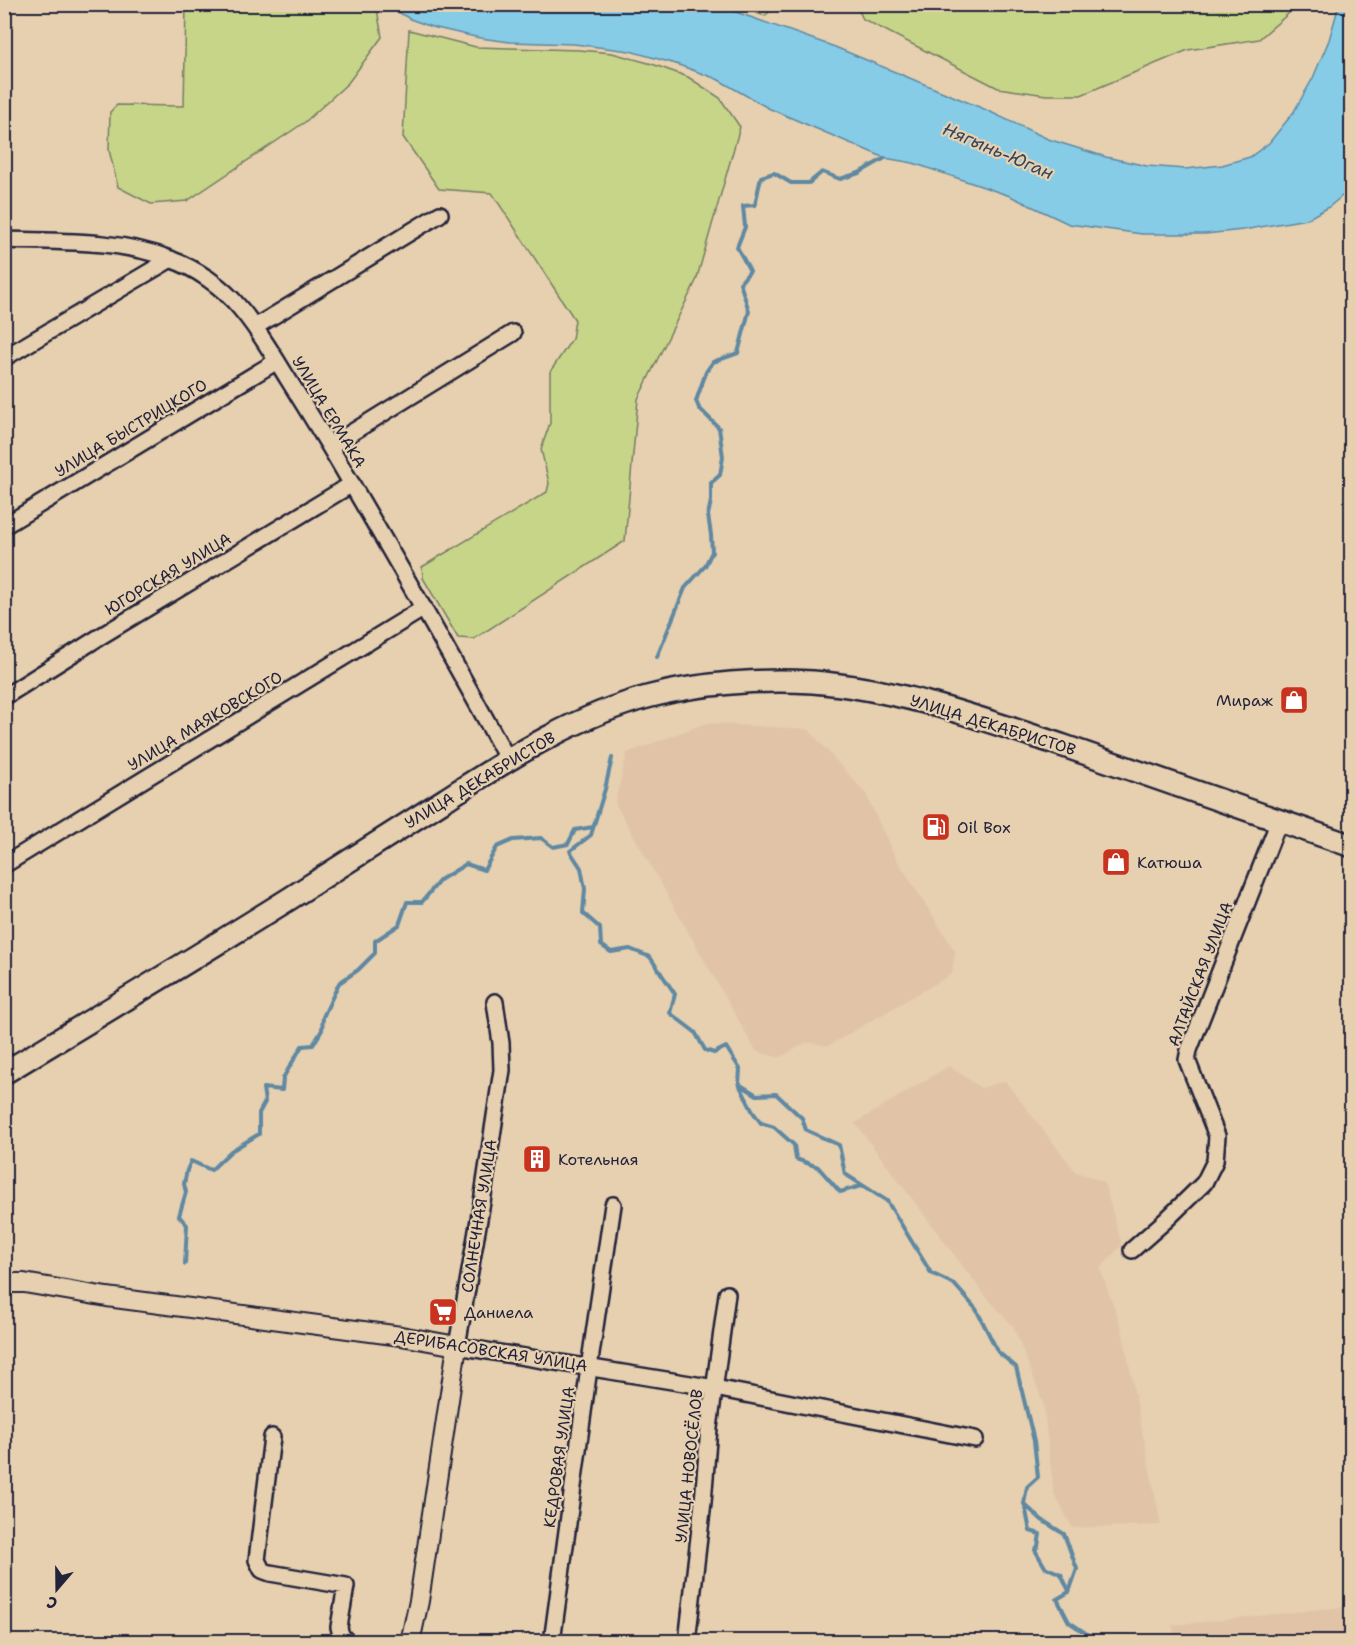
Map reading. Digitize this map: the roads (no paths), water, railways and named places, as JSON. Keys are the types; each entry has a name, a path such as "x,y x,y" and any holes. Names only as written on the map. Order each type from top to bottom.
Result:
{"main road":[{"name":"УЛИЦА ДЕКАБРИСТОВ","path":"4,1073 226,939 508,760 610,710 651,696 682,690 750,682 812,682 924,701 960,711 1352,846"}],"street":[{"path":"255,327 440,214"},
{"name":"УЛИЦА ЕРМАКА","path":"4,240 97,244 145,251 171,259 193,270 225,292 240,307 330,446 424,608 508,760"},
{"path":"4,358 171,259"},
{"path":"330,446 513,333"},
{"name":"УЛИЦА БЫСТРИЦКОГО","path":"4,526 277,361"},
{"name":"ЮГОРСКАЯ УЛИЦА","path":"4,697 352,484"},
{"name":"УЛИЦА МАЯКОВСКОГО","path":"4,865 424,608"},
{"name":"АЛТАЙСКАЯ УЛИЦА","path":"1132,1250 1203,1183 1215,1161 1217,1136 1187,1059 1279,821"},
{"name":"СОЛНЕЧНАЯ УЛИЦА","path":"410,1641 419,1601 457,1346 481,1214 501,1080 501,1043 495,1002"},
{"name":"КЕДРОВАЯ УЛИЦА","path":"552,1641 613,1205"},
{"name":"ДЕРИБАСОВСКАЯ УЛИЦА","path":"4,1283 24,1283 107,1297 401,1336 715,1388 975,1439"},
{"name":"УЛИЦА НОВОСЁЛОВ","path":"687,1641 727,1294"},
{"path":"272,1437 258,1565 262,1570 270,1573 346,1586 339,1627 340,1634 348,1641"}],"water":[{"name":"Нягынь-Юган","path":"386,5 716,5 835,47 984,109 1048,139 1106,157 1147,166 1185,169 1222,165 1250,157 1269,143 1293,113 1313,78 1329,40 1339,5 1351,5 1351,186 1329,207 1307,219 1243,230 1205,234 1142,234 1069,224 1010,196 913,163 885,158 768,108 717,79 676,64 630,51 574,44 510,42 480,38 432,27 410,19"}],"waterway":[{"path":"657,657 685,588 705,566 712,552 708,515 711,483 720,475 723,457 719,428 699,408 696,401 706,372 713,362 738,353 749,311 740,283 750,271 737,247 745,227 743,206 755,205 761,177 774,173 791,183 809,183 822,172 840,179 859,173 885,158"},
{"path":"612,758 591,835 570,851 581,868 585,889 583,913 600,928 601,945 611,952 630,949 650,957 675,994 670,1013 695,1032 705,1050 714,1053 726,1047 740,1069 739,1084 757,1095 776,1094 802,1118 806,1130 839,1145 845,1174 887,1201 931,1273 954,1284 976,1309 998,1352 1016,1367 1034,1441 1038,1477 1027,1487 1024,1504 1042,1520 1064,1534 1077,1569 1069,1592 1057,1599 1069,1622 1099,1642"},
{"path":"185,1264 187,1225 179,1216 186,1192 184,1184 187,1170 191,1161 211,1170 231,1151 259,1134 259,1113 265,1102 263,1088 282,1090 283,1078 302,1046 313,1045 322,1030 323,1017 339,983 358,970 375,953 375,941 399,925 407,902 422,902 440,880 466,864 484,870 497,847 513,840 541,838 553,847 568,844 575,830 593,827"},
{"path":"740,1086 761,1123 774,1127 794,1145 796,1159 818,1167 840,1192 861,1186"},
{"path":"1025,1506 1030,1531 1040,1534 1035,1550 1045,1567 1061,1574 1069,1591"}],"place":[{"name":"Мираж","path":"1294,700"},
{"name":"Oil Box","path":"936,827"},
{"name":"Катюша","path":"1116,862"},
{"name":"Котельная","path":"537,1159"},
{"name":"Даниела","path":"443,1312"}]}
